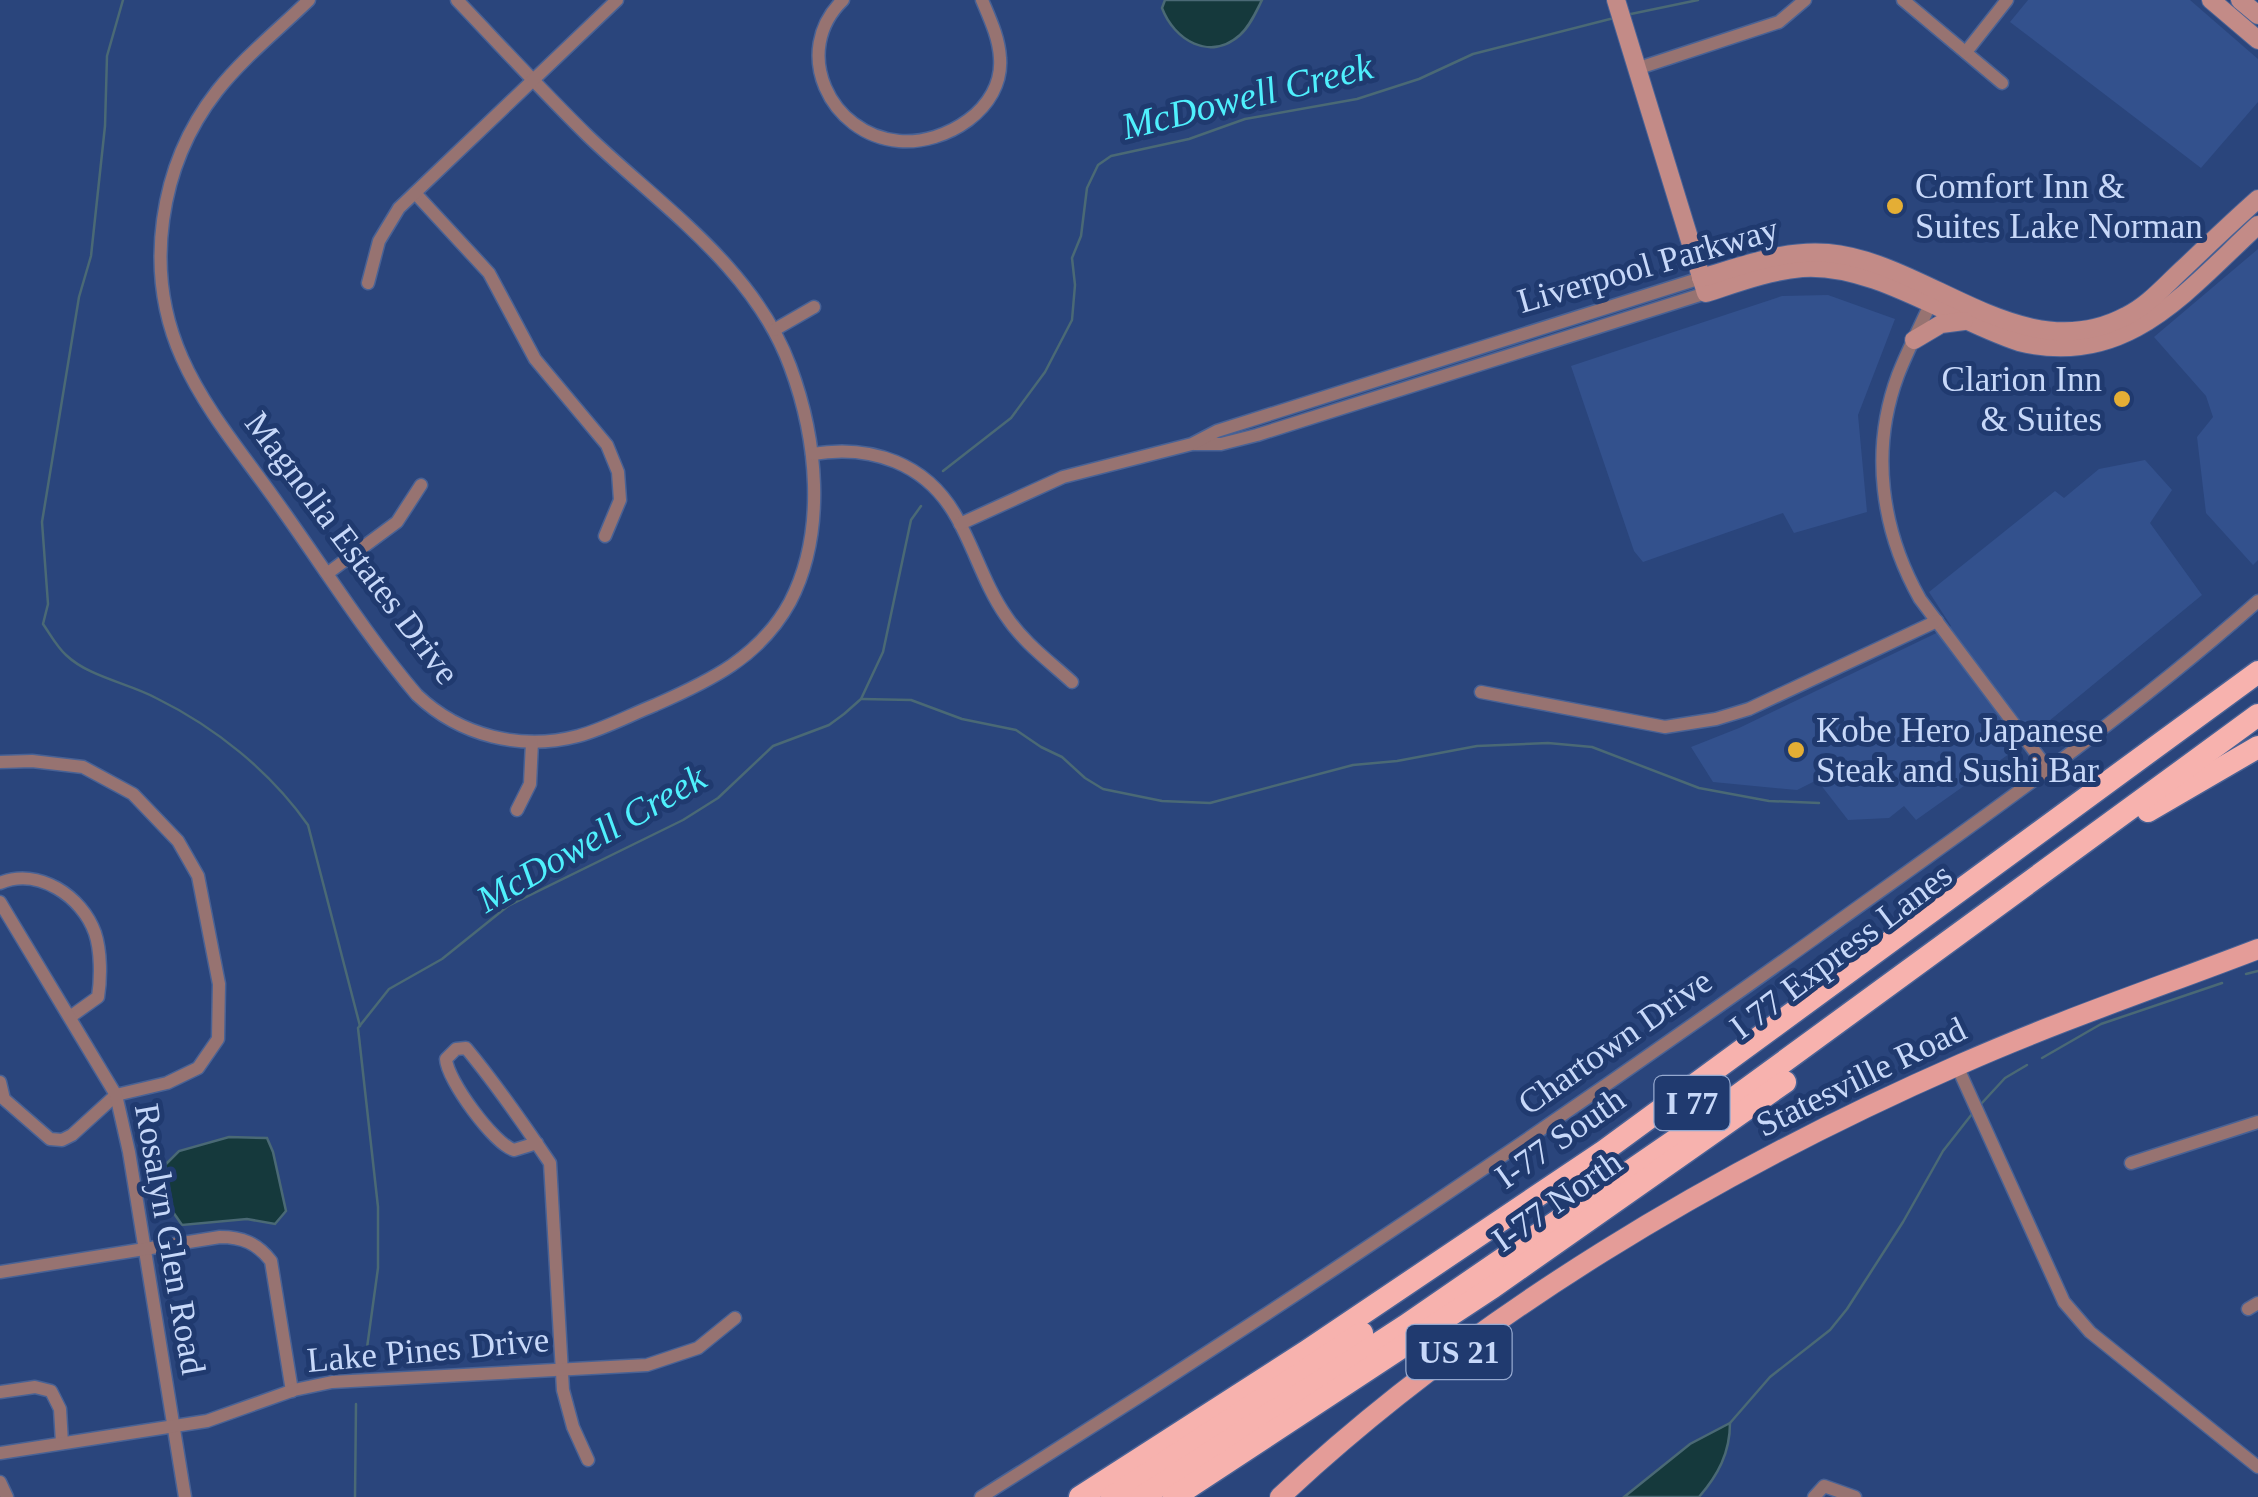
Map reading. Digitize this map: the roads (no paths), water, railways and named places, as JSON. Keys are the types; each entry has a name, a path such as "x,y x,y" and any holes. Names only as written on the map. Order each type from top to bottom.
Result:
{"highway":[{"name":"I-77 South","path":"1080,1497 1604,1151 2258,672"},
{"name":"I 77 Express Lanes","path":"1112,1497 1316,1364 1611,1162 2258,689"},
{"name":"I 77 Express Lanes","path":"1142,1497 1405,1326 1669,1145 1854,1014 2258,716"},
{"name":"I-77 North","path":"1174,1497 1462,1309 1679,1159 2258,732"},
{"path":"2148,811 2258,747"},
{"path":"1152,1497 1230,1461"}],"main road":[{"name":"Statesville Road","path":"1280,1497 1434,1370 1578,1269 1756,1164 1845,1117 1957,1066 2258,949"}],"street":[{"name":"Magnolia Estates Drive","path":"309,0 228,78 197,120 182,150 162,223 161,270 171,328 194,383 400,675 425,703 466,729 496,738 532,742 591,732 698,686 755,649 789,603 800,576 813,508 812,454 799,392 774,330 755,299 724,262 533,80 456,0"},
{"path":"368,282 378,242 415,193 616,0"},
{"path":"843,0 825,21 820,34 819,72 833,101 859,127 902,142 936,136 966,122 992,94 1000,56 982,0"},
{"path":"1616,0 1704,286"},
{"path":"1636,68 1779,22 1806,0"},
{"path":"1902,0 2002,83"},
{"path":"1966,52 2007,0"},
{"path":"2211,0 2258,40"},
{"path":"2240,0 2258,15"},
{"path":"415,193 489,273 535,359 607,444 618,472 620,500 605,536"},
{"name":"Liverpool Parkway","path":"960,524 1084,469 1192,444 1222,444 1257,435 1704,286 1783,270 1825,268 2032,328 2076,330 2113,322 2143,305 2258,199"},
{"name":"Liverpool Parkway","path":"1933,298 1965,321 2037,346 2079,346 2119,338 2164,311 2258,225"},
{"path":"1933,298 1888,407 1882,486 1895,544 1914,589 2048,769"},
{"path":"774,330 814,307"},
{"path":"1914,340 1940,324 1965,321"},
{"path":"812,454 852,450 902,463 932,484 960,524 1005,615 1024,639 1072,682"},
{"path":"328,573 397,522 421,485"},
{"name":"Chartown Drive","path":"981,1497 1180,1372 1465,1184 1648,1057 2048,769 2258,601"},
{"path":"1482,692 1665,726 1716,720 1764,702 1937,622"},
{"path":"517,810 530,784 532,742"},
{"path":"0,762 83,767 133,794 178,842 198,876 219,984 218,1038 198,1068 167,1083 116,1095 72,1136 50,1139 2,1100 0,1082"},
{"path":"0,883 18,877 51,883 79,905 96,934 98,996 70,1017"},
{"name":"Rosalyn Glen Road","path":"0,902 116,1095 185,1497"},
{"path":"537,1143 514,1150 504,1147 450,1076 446,1059 450,1053 466,1048 537,1143 550,1163 560,1370 573,1428 588,1460"},
{"path":"1957,1066 2064,1302 2090,1332 2258,1467"},
{"path":"2132,1163 2258,1122"},
{"path":"0,1272 144,1247 236,1237 254,1244 266,1255 274,1272 292,1391"},
{"name":"Lake Pines Drive","path":"0,1454 207,1421 292,1391 332,1382 647,1365 698,1348 736,1318"},
{"path":"0,1392 35,1387 52,1391 60,1408 62,1443"},
{"path":"0,1482 6,1497"},
{"path":"1814,1497 1824,1486 1855,1497"}],"waterway":[{"path":"123,0 107,56 105,126 91,256 79,297 42,522 48,604 43,624 75,663 156,698 199,722 240,752 293,805 308,825 360,1026"},
{"name":"McDowell Creek","path":"1626,15 1698,0"},
{"name":"McDowell Creek","path":"943,471 1011,418 1045,372 1072,320 1072,258 1081,236 1087,188 1098,165 1111,156 1189,139 1245,119 1357,99 1419,79 1473,54 1614,18"},
{"name":"McDowell Creek","path":"366,1355 378,1268 378,1207 358,1028 389,989 442,959 508,906 683,820 718,798 773,746 829,725 861,699 883,652 911,520 921,506"},
{"path":"862,699 911,700 962,719 1016,730 1062,757 1103,789 1162,801 1210,803 1353,765 1477,746 1548,743 1592,747 1699,788 1769,801 1819,803"},
{"path":"2246,974 2258,971"},
{"path":"2042,1058 2101,1024 2222,983"},
{"path":"1981,1104 2005,1078 2027,1065"},
{"path":"1730,1423 1770,1377 1830,1330 1847,1309 1943,1151 1972,1114"},
{"name":"McDowell Creek","path":"355,1497 356,1404"}],"place":[{"name":"Comfort Inn & Suites Lake Norman","path":"1895,206"},
{"name":"Clarion Inn & Suites","path":"2122,399"},
{"name":"Kobe Hero Japanese Steak and Sushi Bar","path":"1796,750"}]}
